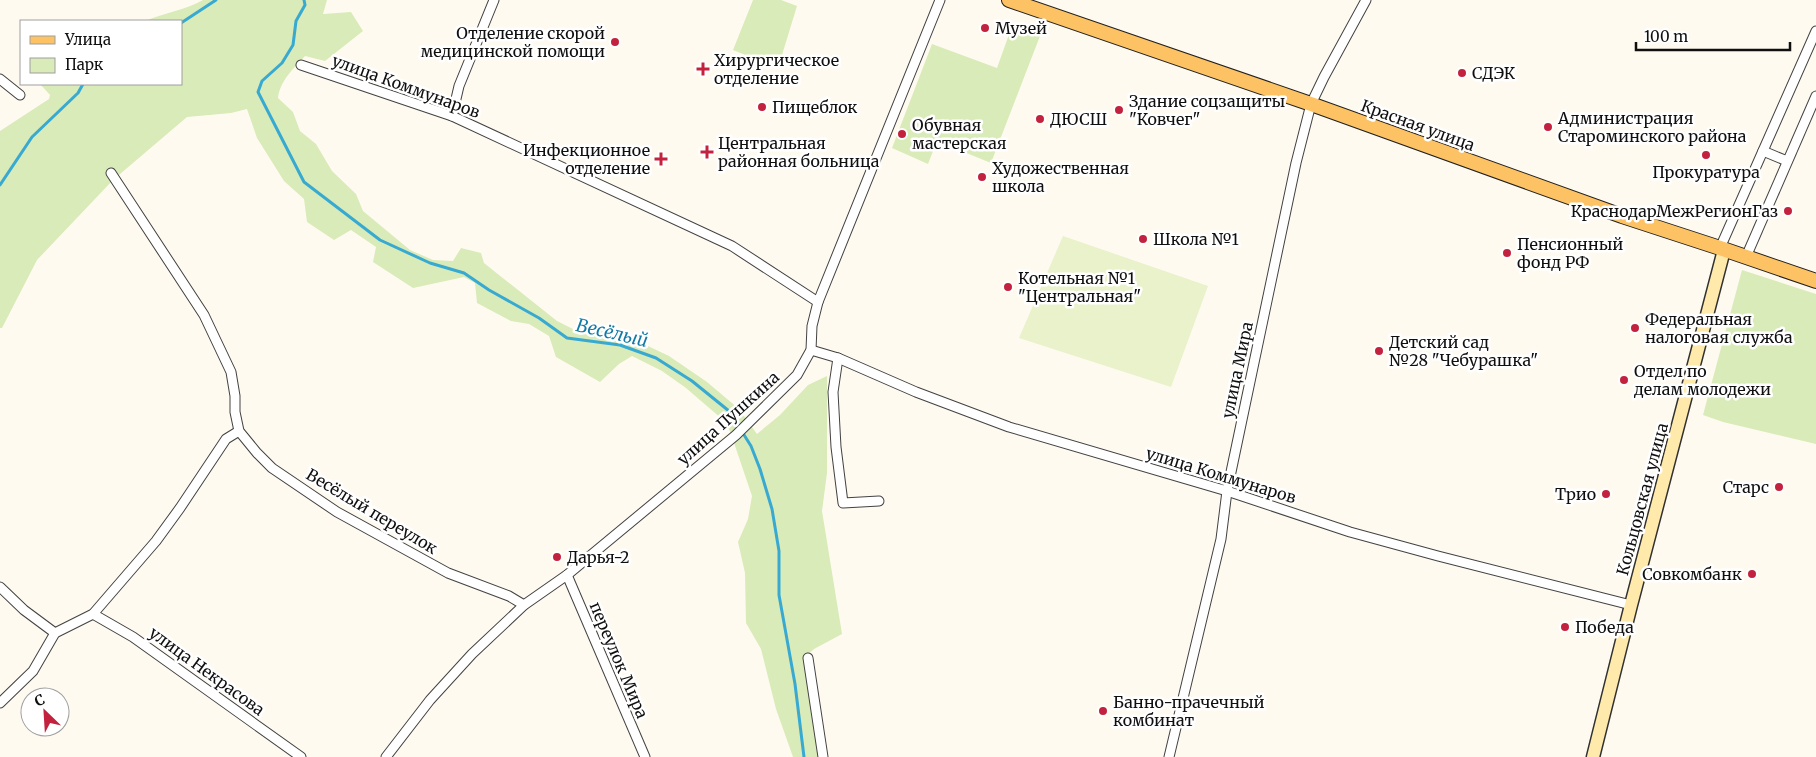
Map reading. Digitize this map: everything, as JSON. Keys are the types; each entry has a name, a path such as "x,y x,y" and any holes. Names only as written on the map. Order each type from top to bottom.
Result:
{"main road":[{"name":"Красная улица","path":"1008,0 1311,104 1622,216 1816,281"},
{"name":"Кольцовская улица","path":"1593,757 1722,249"}],"street":[{"path":"452,116 459,86 494,0"},
{"name":"улица Пушкина","path":"386,757 430,700 472,654 524,604 567,575 736,435 797,375 811,350 812,326 818,302 940,0"},
{"name":"улица Мира","path":"1169,757 1221,539 1227,491 1292,181 1311,104 1366,0"},
{"name":"Кольцовская улица","path":"1722,249 1816,32"},
{"name":"улица Коммунаров","path":"301,65 452,116 732,246 818,302"},
{"path":"0,78 20,96"},
{"path":"1746,257 1816,96"},
{"path":"1763,151 1787,161"},
{"name":"Весёлый переулок","path":"111,173 204,315 231,372 239,431 248,444 272,468 337,512 448,573 509,596 524,604"},
{"name":"улица Коммунаров","path":"811,350 838,358 916,392 1009,427 1227,491 1350,532 1631,605"},
{"path":"838,358 833,392 836,448 844,503 880,501"},
{"path":"0,704 33,671 55,633 93,614 166,528 226,439 239,431"},
{"name":"переулок Мира","path":"567,575 645,757"},
{"path":"0,587 24,610 55,633"},
{"name":"улица Некрасова","path":"93,614 133,637 301,757"},
{"path":"808,658 823,757"}],"green space":[{"path":"203,0 327,0 323,14 351,12 363,31 325,61 305,56 284,81 278,98 293,112 300,131 316,144 332,171 356,194 363,211 410,250 433,260 453,261 461,248 481,253 484,263 557,321 579,332 602,330 629,337 669,356 707,382 739,409 757,434 780,415 808,385 827,376 827,473 822,511 842,634 814,649 804,658 818,757 793,757 776,709 761,649 746,623 745,573 738,542 748,519 752,496 730,431 722,419 686,388 662,371 632,356 619,364 600,382 556,357 549,336 529,324 511,321 477,303 475,283 464,277 413,288 373,262 376,247 351,230 334,240 307,222 304,199 284,181 257,138 247,109 231,113 187,117 113,180 37,260 2,328 0,328 0,131 49,99 50,95 41,85 182,85 182,20 148,20"},
{"path":"753,0 781,0 797,6 778,68 733,50"},
{"path":"1012,26 1040,36 991,163 937,141 928,164 892,148 932,44 997,68"},
{"path":"1063,236 1208,286 1171,387 1019,338"},
{"path":"1742,270 1816,294 1816,444 1723,422 1703,415"}],"waterway":[{"path":"182,22 216,0"},
{"name":"Весёлый","path":"304,0 305,5 296,21 293,45 282,63 262,81 258,92 304,182 380,240 430,263 464,273 489,290 539,318 567,338 620,345 656,358 692,381 729,411 751,446 772,509 779,551 779,595 795,684 804,757"},
{"path":"0,185 32,137 78,93 82,85"}],"place":[{"name":"Музей","path":"985,28"},
{"name":"Отделение скорой медицинской помощи","path":"615,42"},
{"name":"Хирургическое отделение","path":"703,69"},
{"name":"СДЭК","path":"1462,73"},
{"name":"Пищеблок","path":"762,107"},
{"name":"Здание соцзащиты \"Ковчег\"","path":"1119,110"},
{"name":"ДЮСШ","path":"1040,119"},
{"name":"Администрация Староминского района","path":"1548,127"},
{"name":"Обувная мастерская","path":"902,134"},
{"name":"Центральная районная больница","path":"707,152"},
{"name":"Прокуратура","path":"1706,155"},
{"name":"Инфекционное отделение","path":"661,159"},
{"name":"Художественная школа","path":"982,177"},
{"name":"КраснодарМежРегионГаз","path":"1788,211"},
{"name":"Школа №1","path":"1143,239"},
{"name":"Пенсионный фонд РФ","path":"1507,253"},
{"name":"Котельная №1 \"Центральная\"","path":"1008,287"},
{"name":"Федеральная налоговая служба","path":"1635,328"},
{"name":"Детский сад №28 \"Чебурашка\"","path":"1379,351"},
{"name":"Отдел по делам молодежи","path":"1624,380"},
{"name":"Старс","path":"1779,487"},
{"name":"Трио","path":"1606,494"},
{"name":"Дарья-2","path":"557,557"},
{"name":"Совкомбанк","path":"1752,574"},
{"name":"Победа","path":"1565,627"},
{"name":"Банно-прачечный комбинат","path":"1103,711"}]}
